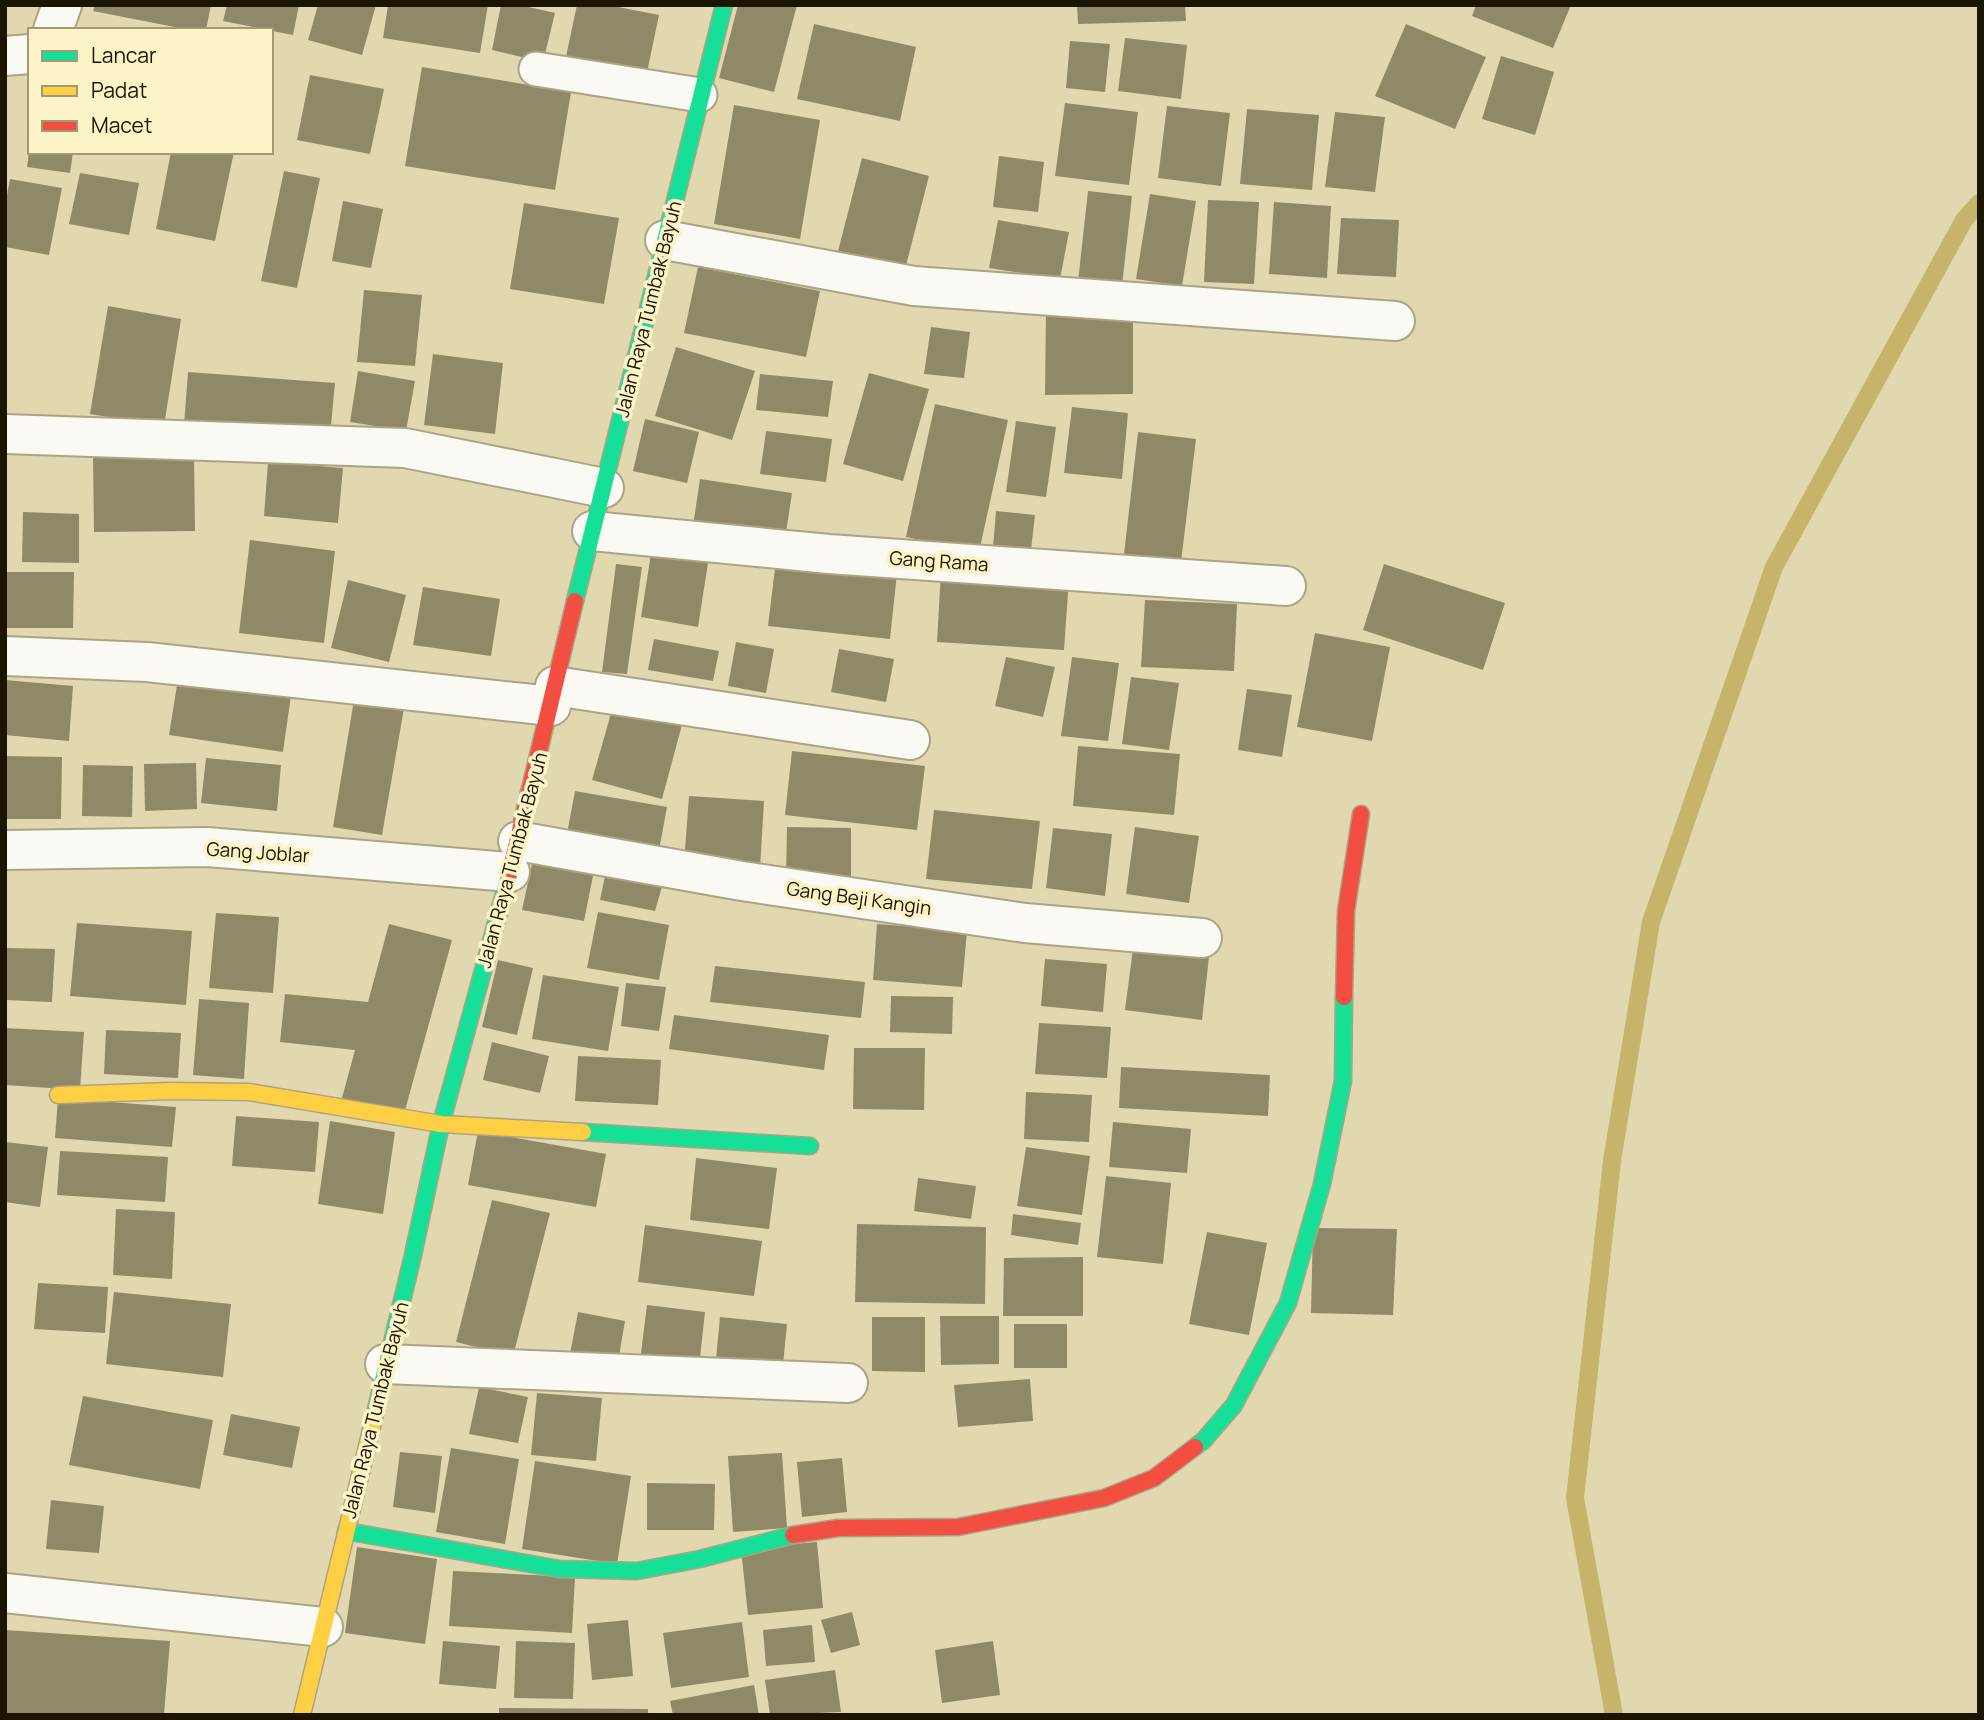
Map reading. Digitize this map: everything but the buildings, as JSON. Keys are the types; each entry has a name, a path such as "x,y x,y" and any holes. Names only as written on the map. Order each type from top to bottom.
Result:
{"street":[{"path":"54,28 62,5"},
{"name":"Jalan Raya Tumbak Bayuh","path":"302,1715 413,1255 441,1124 514,857 592,531 724,5"},
{"path":"5,56 28,54"},
{"path":"665,240 914,286 1395,321"},
{"path":"5,434 405,448 604,488"},
{"name":"Gang Rama","path":"592,531 829,554 1286,586"},
{"path":"5,656 147,662 553,696 910,740"},
{"path":"346,1531 559,1569 638,1571 700,1559 778,1537 838,1528 958,1527 1104,1498 1154,1478 1204,1440 1234,1405 1288,1303 1322,1185 1343,1081 1346,911 1361,814"},
{"name":"Gang Joblar","path":"5,850 206,847 514,857"},
{"name":"Gang Beji Kangin","path":"514,857 742,881 1025,923 1202,938"},
{"path":"58,1095 170,1091 249,1092 441,1124 810,1146"},
{"path":"385,1364 848,1383"},
{"path":"5,1593 323,1627"}],"lane":[{"path":"536,69 700,96"}],"waterway":[{"path":"1614,1715 1575,1498 1612,1161 1651,922 1774,567 1964,220 1979,203"}],"traffic: fast":[{"path":"575,601 724,5"},
{"path":"372,1426 441,1124 510,872"},
{"path":"1195,1447 1234,1405 1288,1303 1322,1184 1343,1081 1344,997"},
{"path":"583,1132 810,1146"},
{"path":"346,1531 559,1569 637,1571 700,1559 793,1535"}],"traffic: slow":[{"path":"58,1095 170,1091 249,1092 441,1124 583,1132"},
{"path":"302,1715 372,1426"}],"traffic: jam":[{"path":"510,872 575,601"},
{"path":"1344,997 1346,911 1361,814"},
{"path":"793,1535 838,1528 958,1527 1104,1498 1154,1478 1195,1447"}]}
